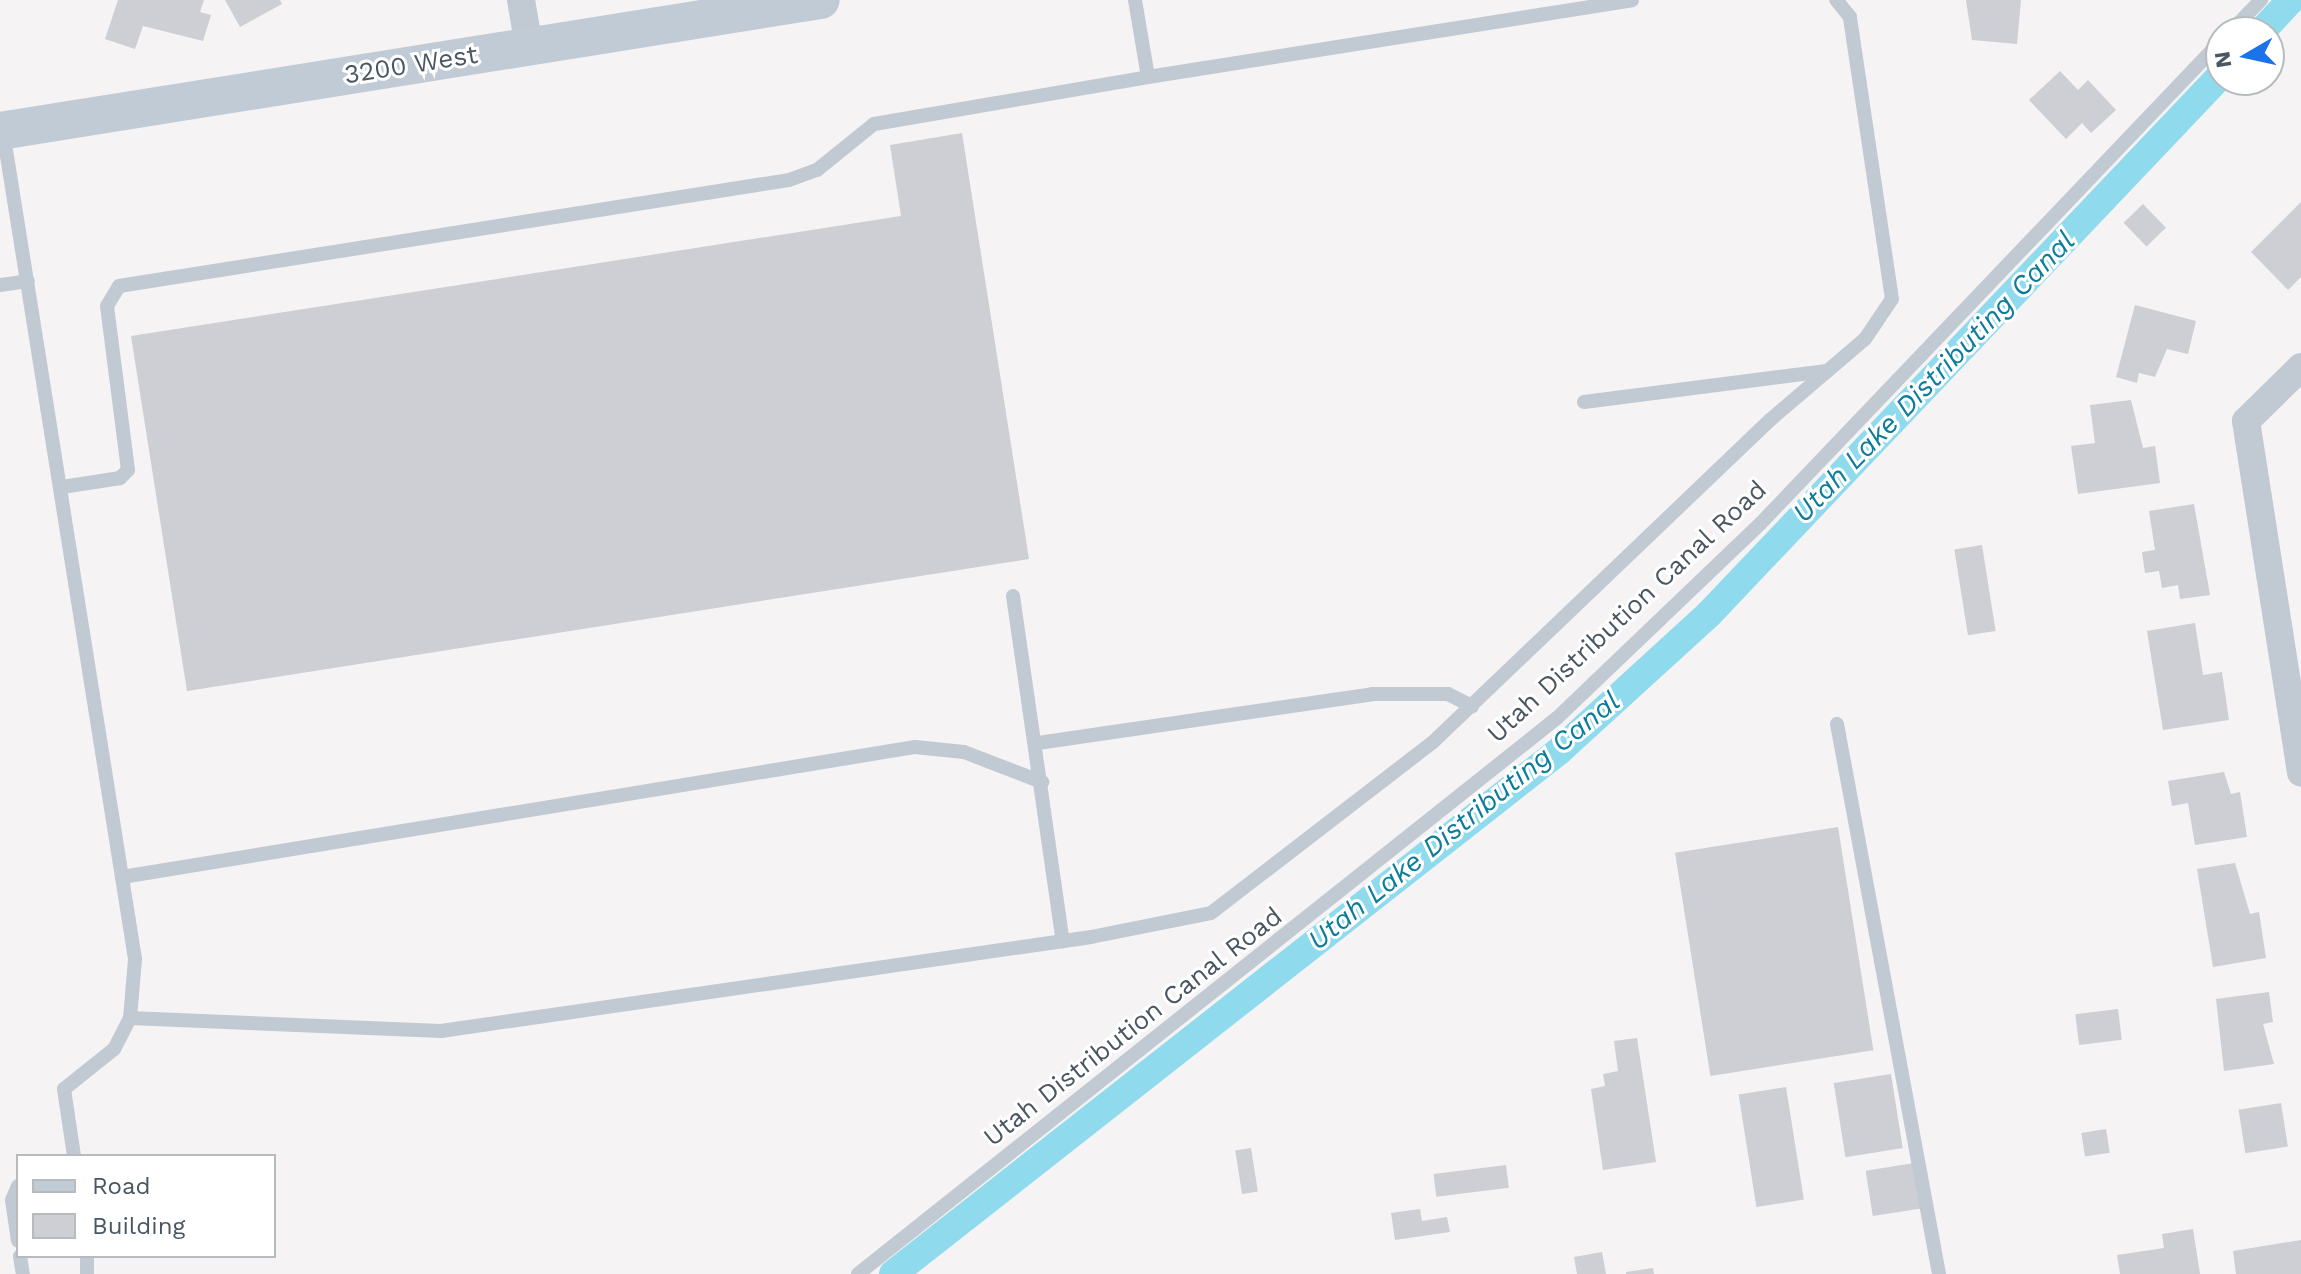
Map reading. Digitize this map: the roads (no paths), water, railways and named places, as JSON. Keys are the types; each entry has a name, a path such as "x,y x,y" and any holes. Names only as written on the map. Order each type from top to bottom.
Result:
{"street":[{"path":"521,0 529,47"},
{"name":"3200 West","path":"1,130 821,0"},
{"path":"2301,367 2246,421 2301,773"}],"lane":[{"path":"1135,0 1148,77"},
{"path":"62,487 120,478 128,470 107,306 119,286 789,180 887,120 1632,0"},
{"path":"130,1018 441,1031 1063,941 1211,913 1472,706 1827,371 1865,339 1892,299 1850,17 1836,0"},
{"path":"2246,16 2261,0"},
{"name":"Utah Distribution Canal Road","path":"858,1274 1557,718 1761,523 2205,58"},
{"path":"1,130 62,487 135,959 130,1018 114,1049 64,1089 74,1154"},
{"path":"0,285 28,281"},
{"path":"1584,402 1827,371"},
{"path":"1013,596 1038,743 1063,941"},
{"path":"1038,743 1372,694 1448,694 1472,706"},
{"path":"1837,724 1939,1274"},
{"path":"122,877 915,747 964,752 1042,782"},
{"path":"16,1191 12,1200 16,1227"}],"waterway":[{"name":"Utah Lake Distributing Canal","path":"2276,16 2291,0"},
{"name":"Utah Lake Distributing Canal","path":"893,1274 1559,751 1709,614 2205,92"}]}
